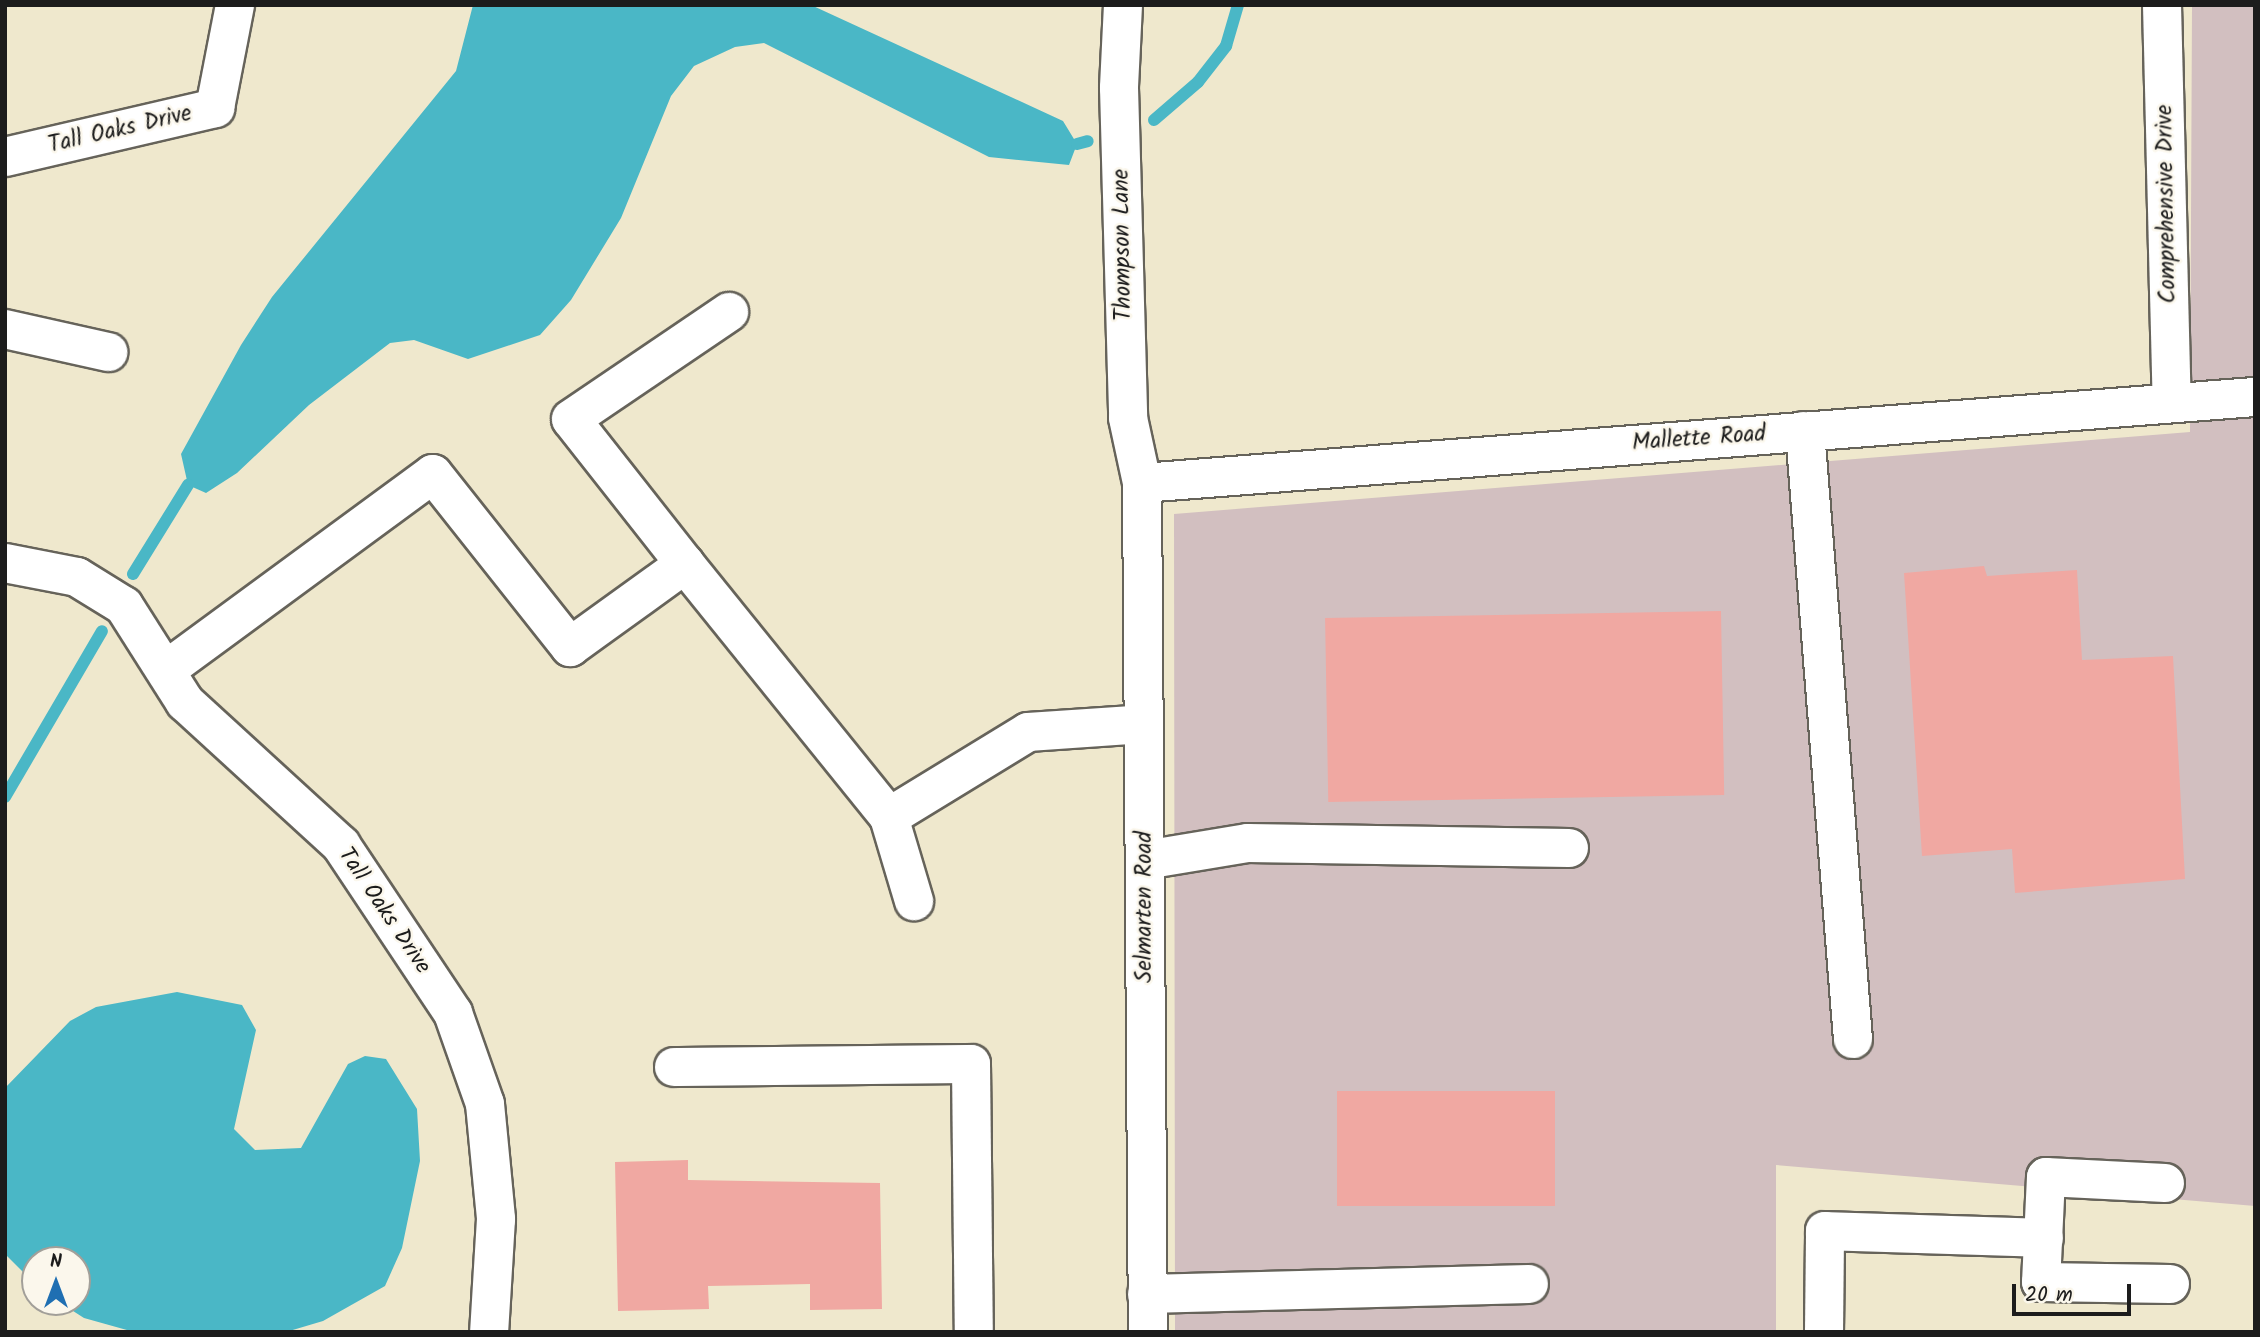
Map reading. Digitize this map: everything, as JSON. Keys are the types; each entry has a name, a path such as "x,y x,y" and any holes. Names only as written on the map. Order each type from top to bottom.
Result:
{"street":[{"name":"Tall Oaks Drive","path":"5,157 215,108 235,5"},
{"name":"Thompson Lane","path":"1124,5 1119,88 1128,418 1142,483"},
{"name":"Comprehensive Drive","path":"2162,5 2172,403"},
{"path":"729,312 571,419 684,564 889,817 914,901"},
{"path":"5,329 108,352"},
{"name":"Mallette Road","path":"1142,483 2255,397"},
{"path":"1805,431 1853,1039"},
{"path":"166,670 433,474 570,647 684,564"},
{"name":"Selmarten Road","path":"1142,483 1148,1332"},
{"name":"Tall Oaks Drive","path":"5,563 77,577 124,606 185,702 341,845 453,1013 485,1104 496,1219 489,1332"},
{"path":"889,817 1028,732 1144,724"},
{"path":"1145,860 1248,843 1569,848"},
{"path":"674,1067 971,1064 974,1332"},
{"path":"2165,1183 2046,1177 2041,1282 2171,1284"},
{"path":"1824,1332 1825,1231 2044,1238"},
{"path":"1147,1294 1529,1284"}],"shaded area":[{"path":"2192,5 2255,5 2255,1206 1776,1165 1776,1332 1175,1332 1174,514 2190,432"}],"water":[{"path":"473,5 811,5 1063,121 1077,144 1069,165 989,157 764,43 735,47 694,66 671,96 621,218 571,300 540,335 468,359 414,340 390,343 309,405 237,473 206,493 188,485 181,454 241,345 272,297 456,71"},
{"path":"177,992 242,1005 256,1030 234,1129 255,1150 301,1148 348,1064 365,1056 386,1059 417,1109 420,1161 402,1248 385,1286 323,1321 286,1332 134,1332 81,1316 91,1316 91,1246 21,1246 21,1270 5,1254 5,1088 70,1021 96,1007"}],"building":[{"path":"1984,566 1987,576 2077,570 2082,660 2173,656 2185,879 2015,893 2012,849 1922,856 1904,573"},
{"path":"1721,611 1724,795 1328,802 1325,618"},
{"path":"1337,1091 1555,1091 1555,1206 1337,1206"},
{"path":"688,1160 688,1180 880,1183 882,1309 810,1310 810,1284 708,1286 709,1309 618,1311 615,1162"}],"waterway":[{"path":"1154,120 1198,82 1226,46 1238,5"},
{"path":"1077,144 1088,141"},
{"path":"133,574 188,485"},
{"path":"5,797 102,631"}]}
